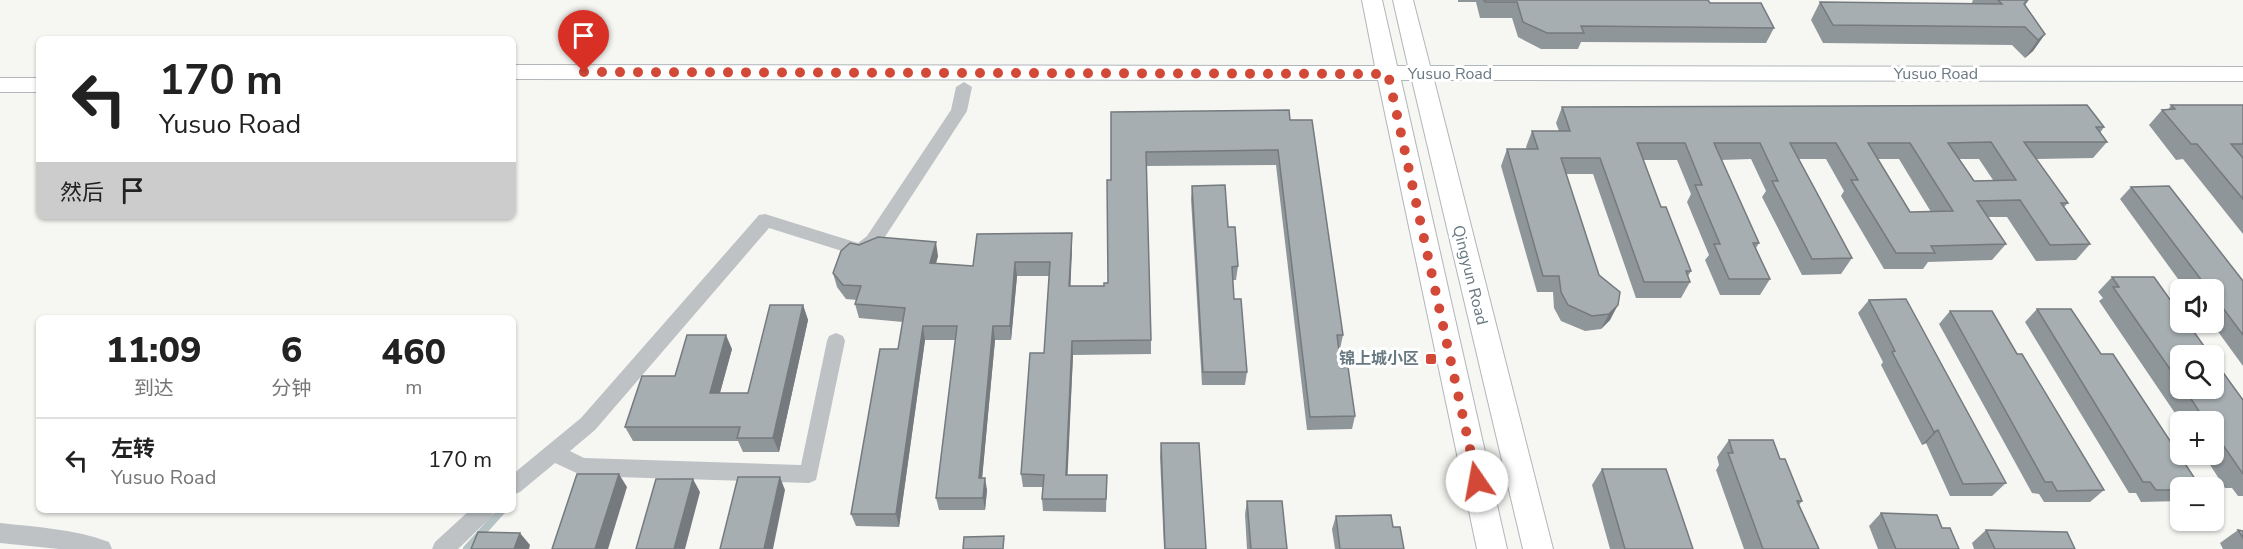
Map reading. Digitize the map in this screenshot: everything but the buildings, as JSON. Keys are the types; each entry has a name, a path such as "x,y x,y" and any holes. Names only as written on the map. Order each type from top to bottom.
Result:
{"street":[{"path":"1372,0 1492,549"},
{"name":"Qingyun Road","path":"1403,0 1538,549"},
{"path":"0,71 36,71"},
{"name":"Yusuo Road","path":"516,72 1389,81 2243,74"},
{"name":"Yusuo Road","path":"516,86 964,87 1389,81"},
{"name":"Yusuo Road","path":"1423,81 2243,88"},
{"path":"0,85 36,85"},
{"path":"516,483 588,424 765,220 861,250 873,241 959,111 964,87"},
{"path":"556,450 563,458 583,467 809,474 836,341"},
{"path":"443,549 481,513"},
{"path":"0,533 57,539 101,549"}],"waterway":[{"path":"467,549 499,513"}],"place":[{"name":"锦上城小区","path":"1431,359"}],"route":[{"path":"584,72 1388,74 1477,481"}]}
